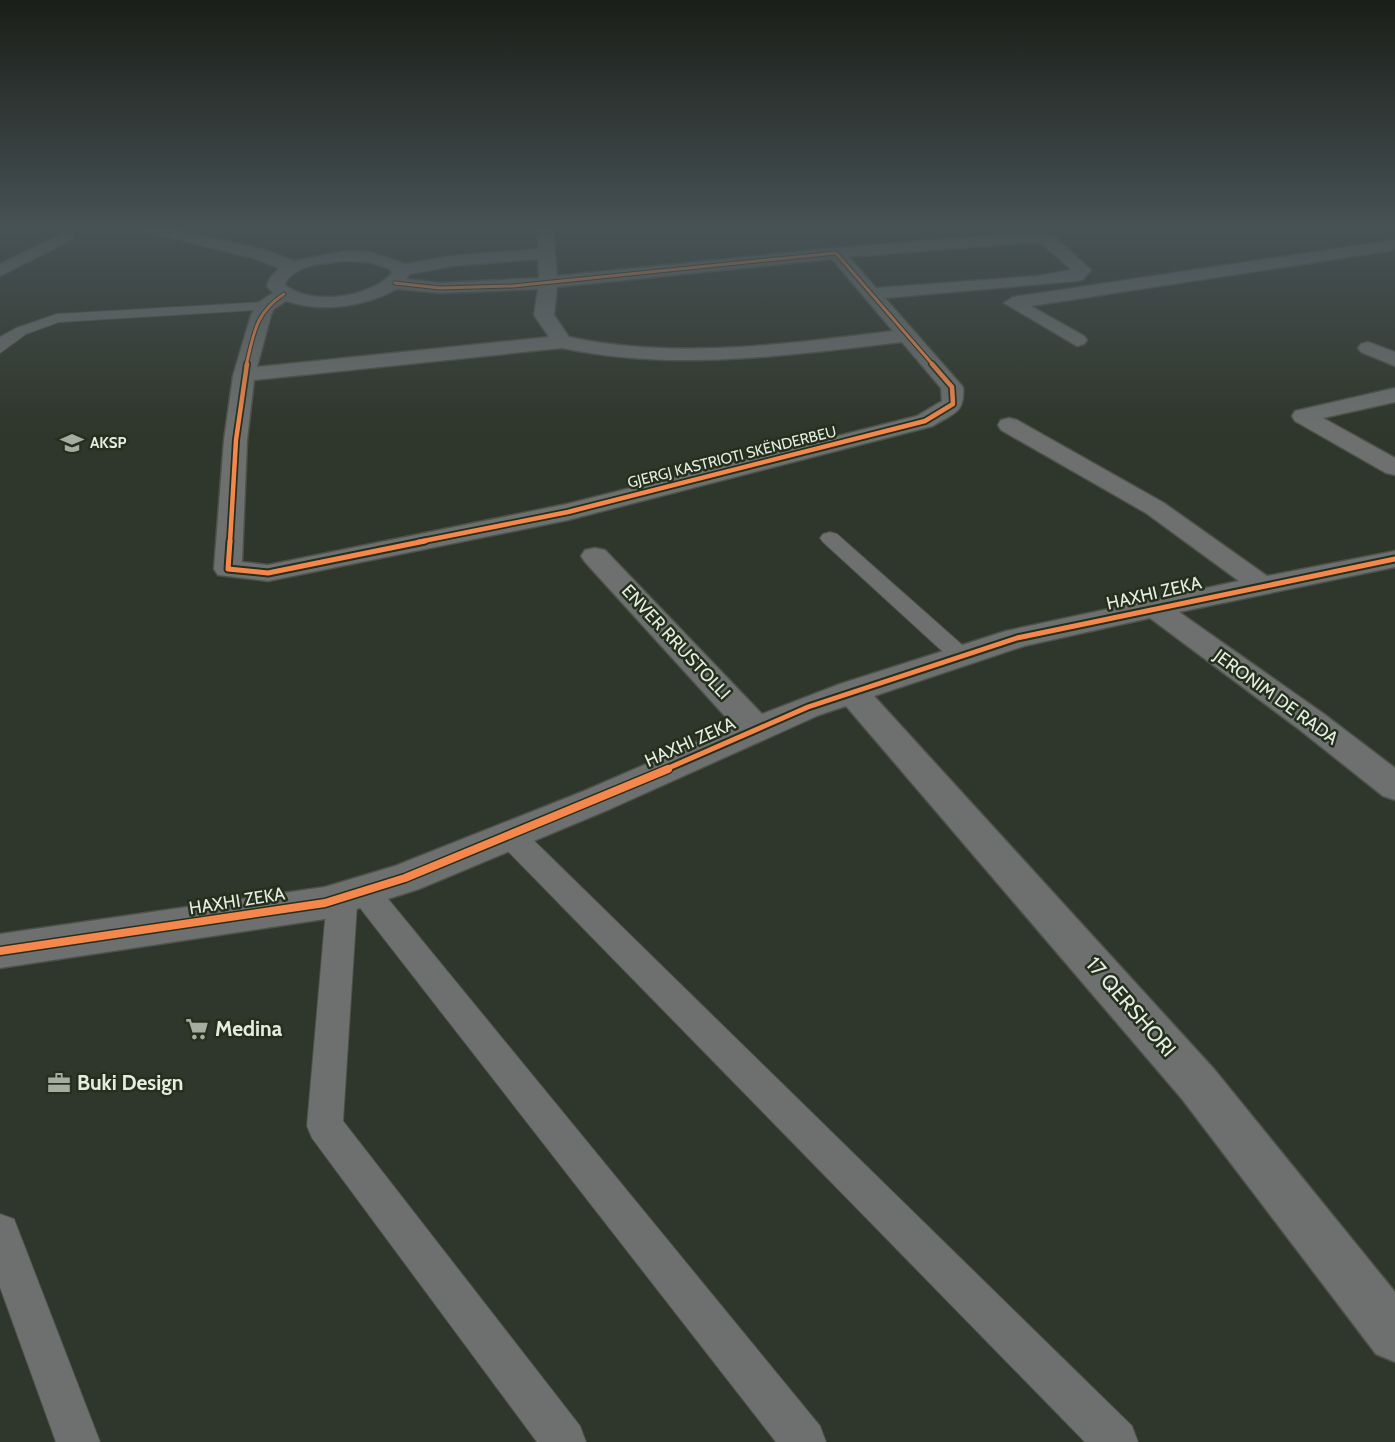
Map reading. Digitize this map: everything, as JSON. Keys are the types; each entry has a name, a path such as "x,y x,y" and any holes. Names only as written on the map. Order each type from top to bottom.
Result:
{"street":[{"path":"282,295 266,306 255,330 245,375 562,342 598,352 677,356 785,349 909,335"},
{"path":"288,295 300,299 334,300 362,295"},
{"path":"546,295 544,315 562,342"},
{"name":"GJERGJ KASTRIOTI SKËNDERBEU","path":"245,375 238,418 228,569 268,573 568,512 924,421 953,404 952,387 909,335 871,295"},
{"path":"1064,295 1013,303 1077,340"},
{"path":"1368,348 1395,360"},
{"path":"1395,395 1303,416 1395,468"},
{"name":"HAXHI ZEKA","path":"1009,425 1155,508 1262,585"},
{"name":"ENVER RRUSTOLLI","path":"595,556 756,729"},
{"name":"HAXHI ZEKA","path":"0,951 314,905 405,878 597,800 756,729 851,691 1017,638 1395,559"},
{"name":"JERONIM DE RADA","path":"1156,609 1312,722 1395,787"},
{"name":"17 QERSHORI","path":"851,691 1198,1084 1395,1335"}],"lane":[{"path":"0,348 21,331 57,318 266,306"},
{"path":"831,538 961,656"},
{"path":"509,834 1116,1442"},
{"path":"353,894 325,1126 564,1442"},
{"path":"353,894 804,1442"},
{"path":"0,1233 78,1442"}],"cycle path":[{"path":"282,295 266,306 261,315 244,376 236,440 228,569 268,573 568,512 925,421 953,404 952,387 873,295"},
{"path":"0,951 325,903 405,878 597,800 808,707 961,656 1017,638 1395,559"}],"place":[{"name":"AKSP","path":"72,443"},
{"name":"Medina","path":"197,1029"},
{"name":"Buki Design","path":"59,1083"}]}
